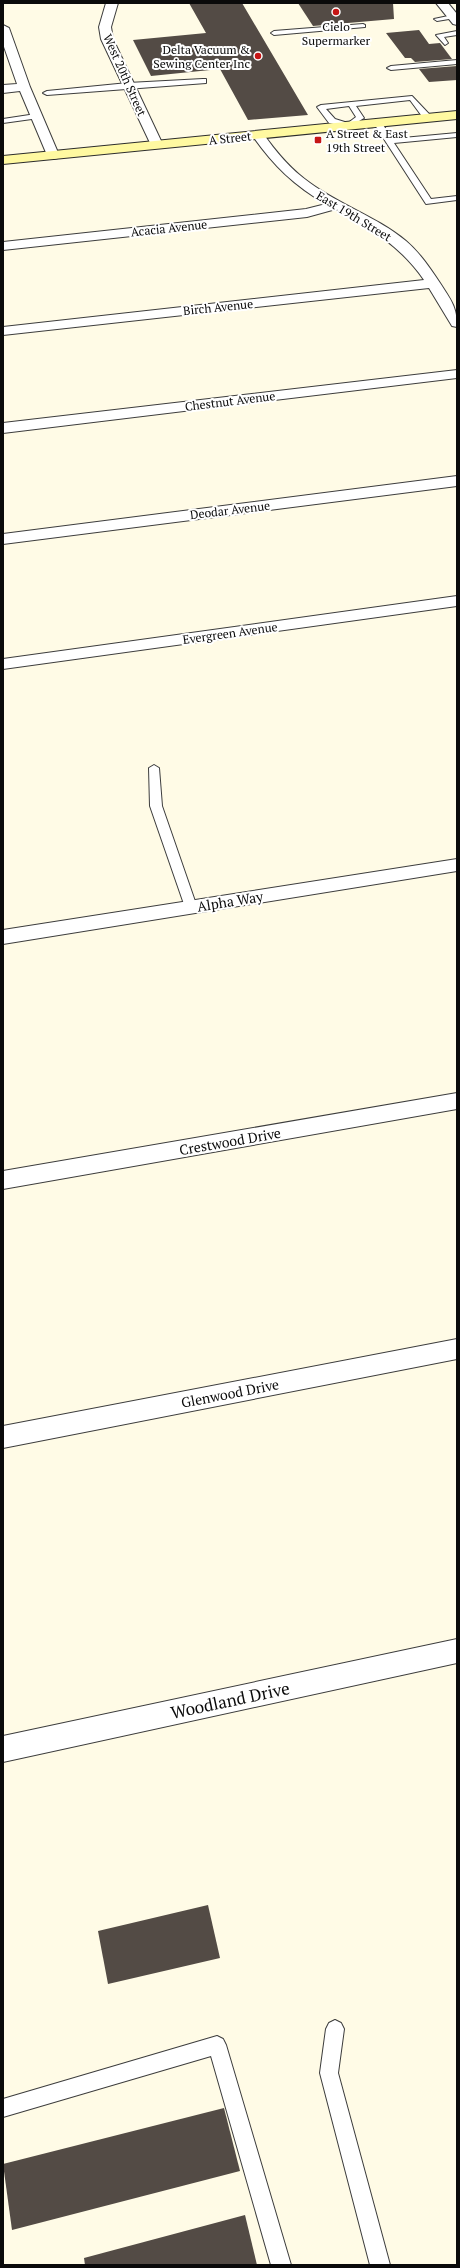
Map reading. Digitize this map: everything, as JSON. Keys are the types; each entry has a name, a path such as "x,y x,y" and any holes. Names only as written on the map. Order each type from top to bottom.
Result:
{"main road":[{"name":"A Street","path":"3,160 457,115"}],"street":[{"name":"West 20th Street","path":"112,3 105,27 107,39 157,145"},
{"path":"442,3 455,20"},
{"path":"3,28 24,87 53,155"},
{"path":"3,89 24,87"},
{"name":"East 19th Street","path":"258,135 268,153 283,170 307,188 334,205 382,231 401,244 415,259 457,323"},
{"name":"Acacia Avenue","path":"3,246 308,213 334,205"},
{"name":"Birch Avenue","path":"3,331 432,283"},
{"name":"Chestnut Avenue","path":"3,428 457,374"},
{"name":"Deodar Avenue","path":"3,539 457,481"},
{"name":"Evergreen Avenue","path":"3,664 457,602"},
{"name":"Alpha Way","path":"3,937 457,865"},
{"name":"Crestwood Drive","path":"3,1180 457,1101"},
{"name":"Glenwood Drive","path":"3,1437 457,1349"},
{"name":"Woodland Drive","path":"3,1749 457,1651"}],"lane":[{"path":"436,19 455,20"},
{"path":"274,33 363,26"},
{"path":"445,43 439,35 457,33"},
{"path":"391,68 457,62"},
{"path":"47,93 128,85 202,81"},
{"path":"352,104 360,118 349,125 332,121 321,108 352,104 412,98 427,117"},
{"path":"3,120 36,116"},
{"path":"377,122 430,202 457,198"},
{"path":"390,141 457,135"},
{"path":"154,768 156,806 191,907"},
{"path":"335,2029 329,2073 380,2265"},
{"path":"3,2108 217,2045 281,2265"}],"building":[{"path":"189,3 242,3 308,115 248,120 220,69 151,76 133,40 206,33"},
{"name":"Cielo Supermarker","path":"298,3 393,3 394,19 313,26"},
{"path":"419,30 429,44 440,43 452,59 415,62 411,58 405,58 386,33"},
{"path":"457,66 457,80 429,82 419,69"},
{"path":"208,1905 220,1958 108,1984 98,1931"},
{"path":"224,2108 240,2171 12,2230 3,2164"},
{"path":"245,2215 257,2265 85,2265 84,2258"}],"place":[{"name":"Cielo Supermarker","path":"336,12"},
{"name":"Delta Vacuum & Sewing Center Inc","path":"258,56"},
{"name":"A Street & East 19th Street","path":"318,140"}]}
